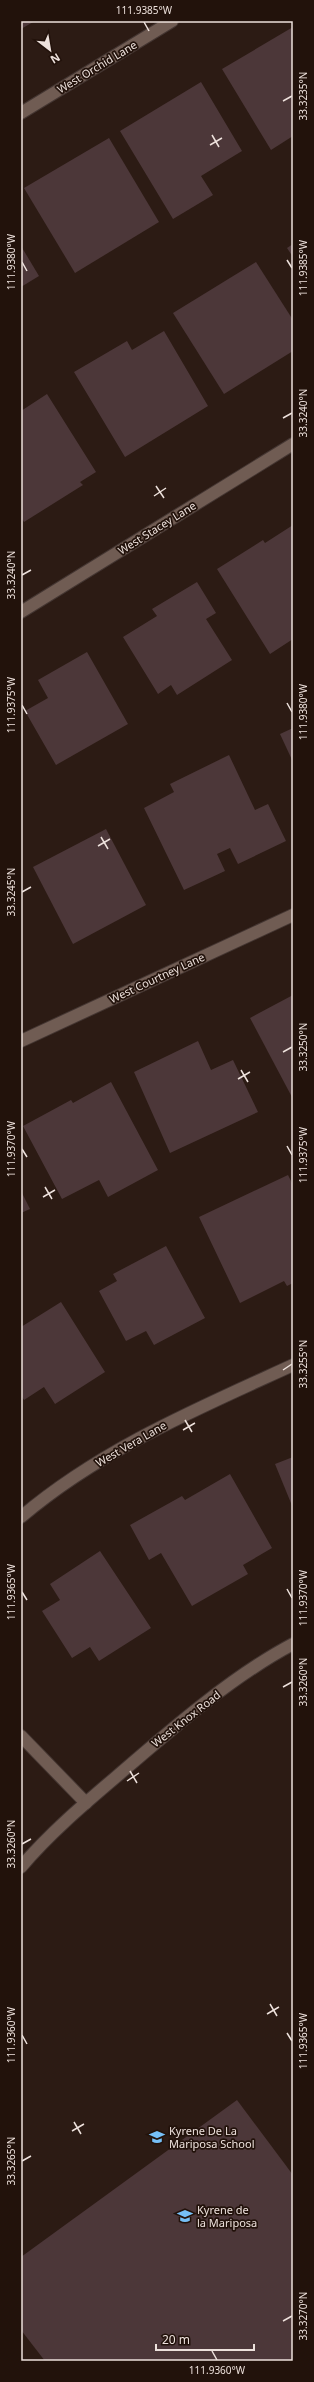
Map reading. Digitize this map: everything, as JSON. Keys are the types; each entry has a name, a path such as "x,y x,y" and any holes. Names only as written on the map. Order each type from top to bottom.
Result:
{"street":[{"name":"West Orchid Lane","path":"21,113 172,21"},
{"name":"West Stacey Lane","path":"21,612 293,444"},
{"name":"West Courtney Lane","path":"21,1041 293,915"},
{"name":"West Vera Lane","path":"21,1517 38,1502 113,1452 172,1421 293,1365"},
{"name":"West Knox Road","path":"21,1867 86,1803 162,1737 272,1655 293,1644"},
{"path":"21,1736 86,1803"}],"building":[{"path":"21,21 35,21 21,29"},
{"path":"293,27 293,136 271,150 222,69"},
{"path":"201,82 242,151 201,176 213,195 173,219 120,131"},
{"path":"109,138 159,222 75,273 24,188"},
{"path":"293,244 293,257 287,248"},
{"path":"21,246 39,276 21,287"},
{"path":"256,262 293,320 293,351 224,394 173,313"},
{"path":"164,331 208,406 125,457 74,372 127,341 132,350"},
{"path":"47,394 96,472 80,482 83,485 24,522 21,517 21,411"},
{"path":"293,525 293,639 270,654 217,569 263,540 265,543"},
{"path":"197,582 216,613 206,619 232,660 177,695 171,685 158,694 123,637 157,616 152,609"},
{"path":"87,652 128,724 56,765 25,711 48,698 38,680"},
{"path":"293,728 293,762 280,734"},
{"path":"229,755 255,810 268,804 286,841 238,864 230,848 217,854 225,871 184,890 144,808 174,792 170,784"},
{"path":"106,829 146,905 73,944 33,867"},
{"path":"293,995 293,1099 250,1018"},
{"path":"198,1041 211,1070 233,1060 258,1112 170,1153 134,1072"},
{"path":"111,1082 158,1170 108,1197 99,1180 62,1199 23,1126 71,1100 73,1103"},
{"path":"288,1175 293,1185 293,1283 287,1286 284,1281 240,1303 199,1217"},
{"path":"21,1191 30,1209 21,1213"},
{"path":"166,1246 205,1318 154,1345 146,1331 126,1341 99,1291 117,1281 113,1274"},
{"path":"61,1302 105,1372 55,1404 44,1387 24,1400 21,1395 21,1327"},
{"path":"293,1457 293,1508 275,1464"},
{"path":"230,1474 272,1548 243,1565 248,1574 192,1606 161,1553 149,1560 130,1525 182,1496 185,1500"},
{"path":"100,1551 151,1628 99,1661 90,1647 72,1658 42,1611 60,1600 50,1584"},
{"name":"Kyrene de la Mariposa","path":"237,2100 293,2175 293,2361 45,2361 21,2330 21,2257"}],"place":[{"name":"Kyrene De La Mariposa School","path":"157,2137"},
{"name":"Kyrene de la Mariposa","path":"185,2216"}]}
